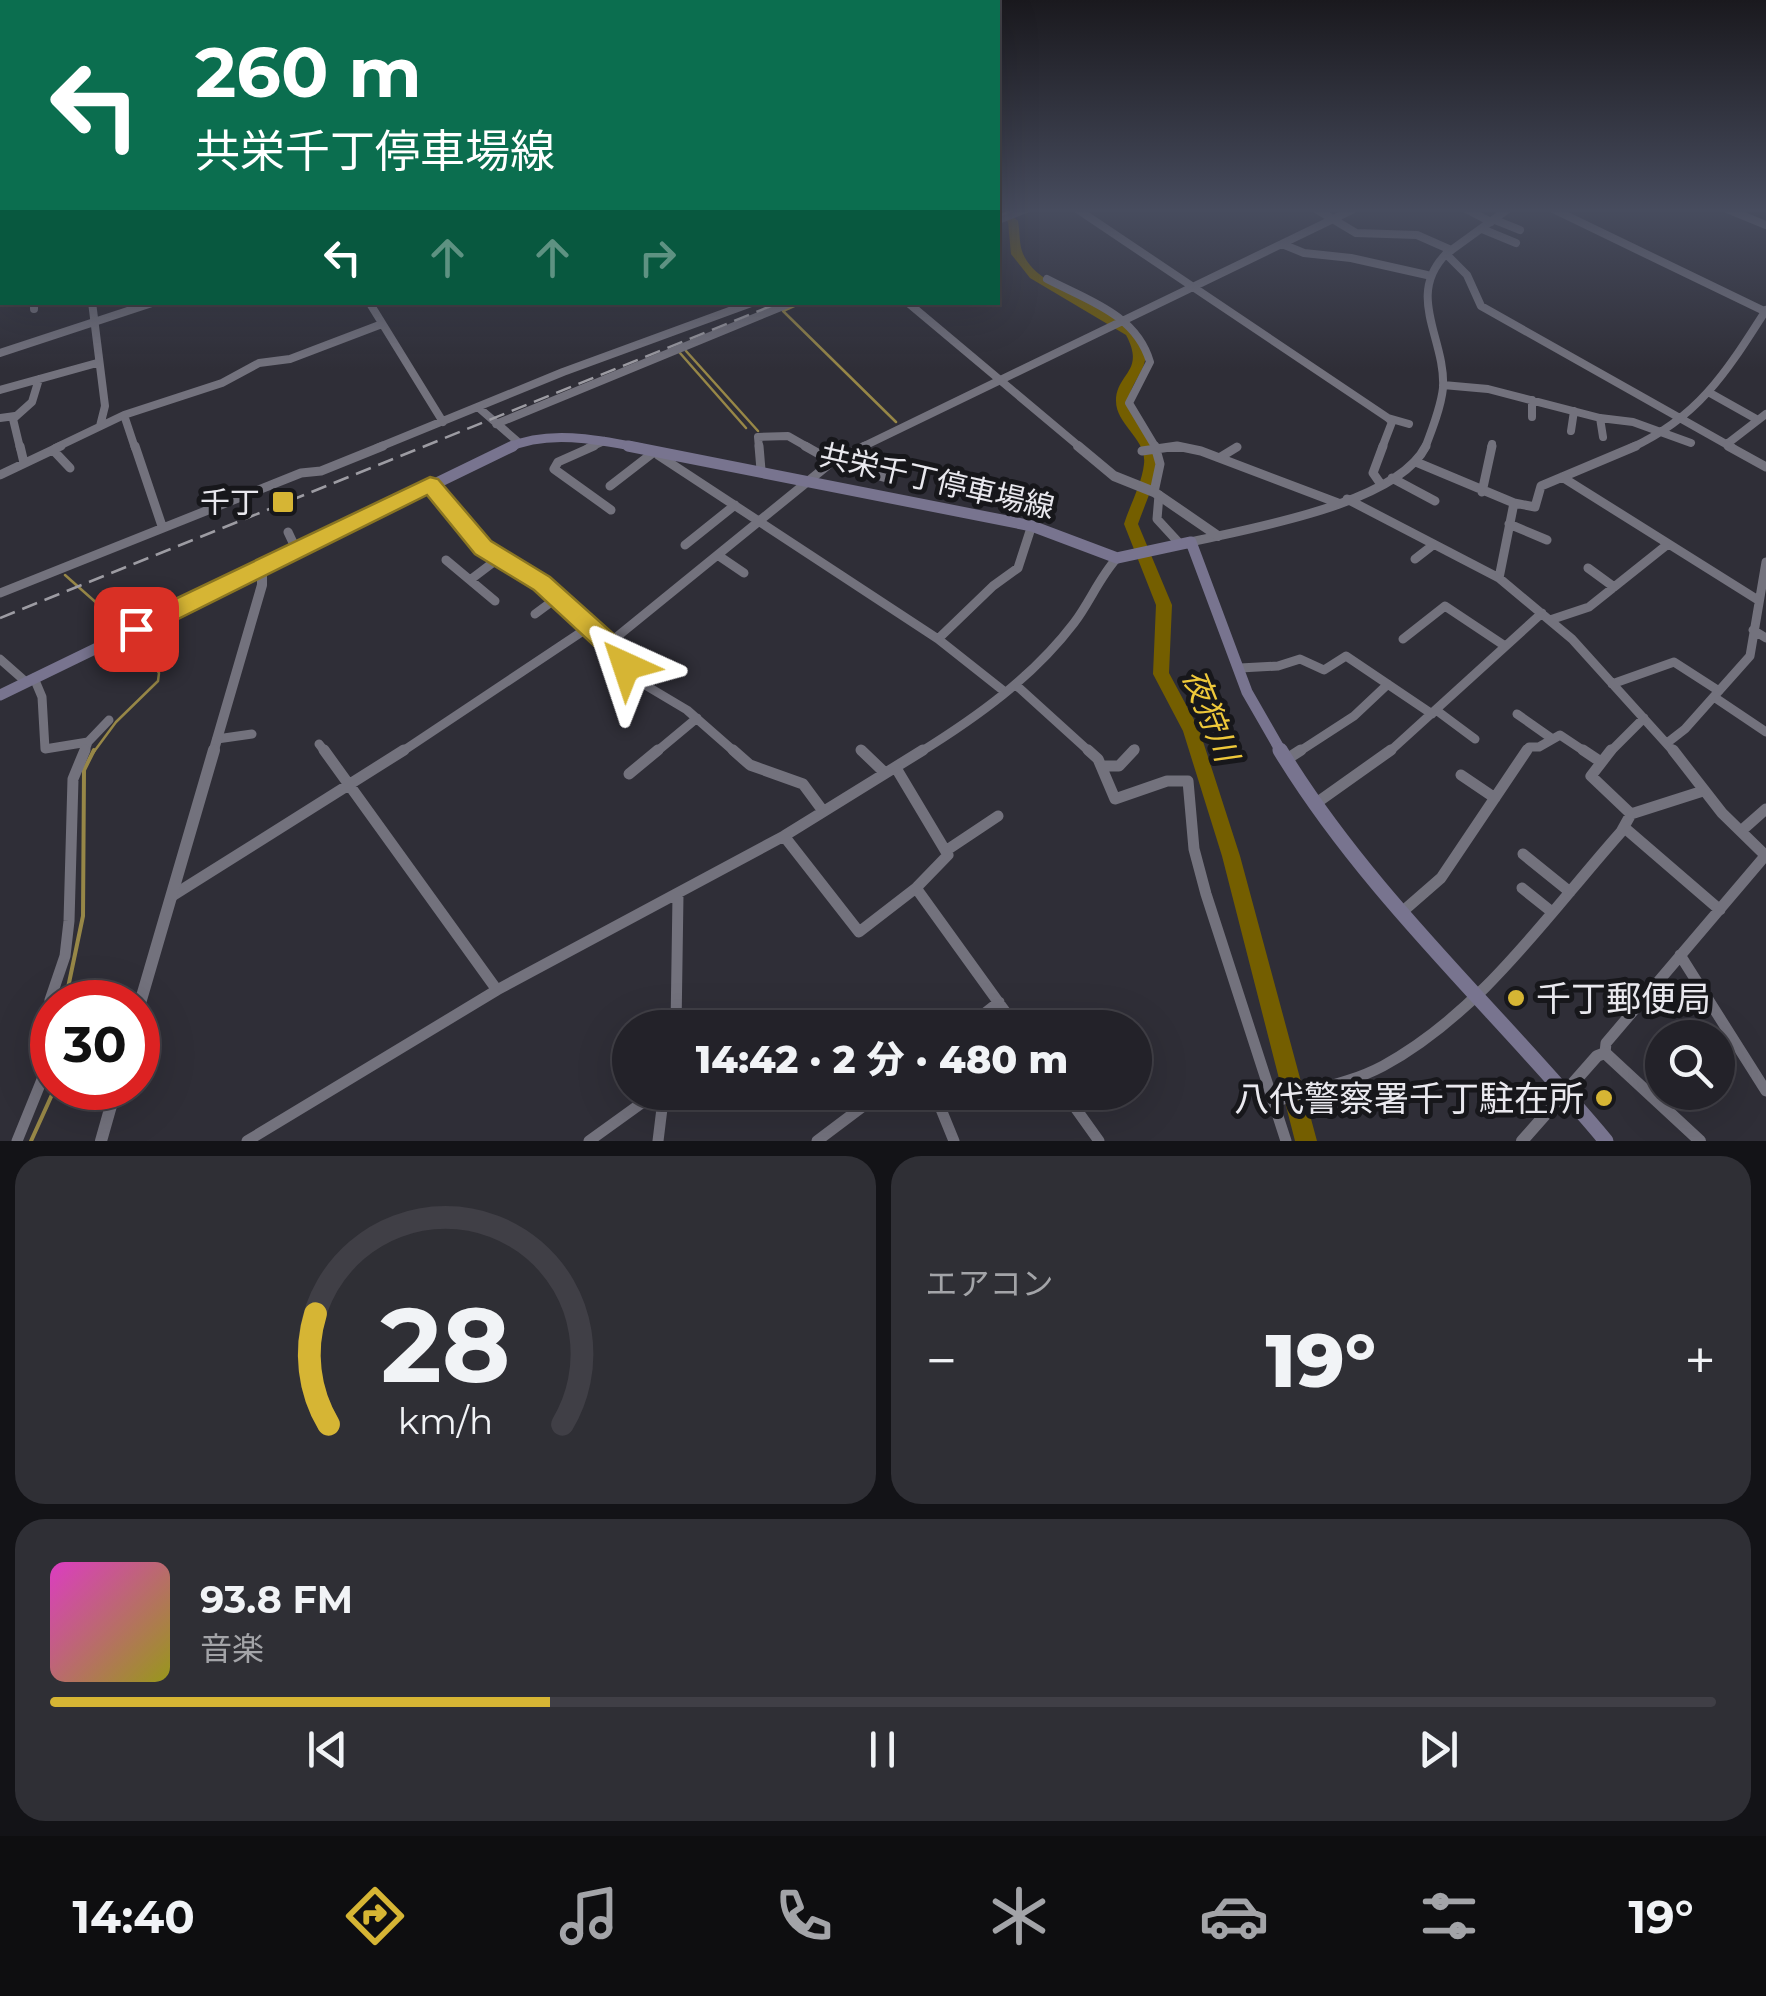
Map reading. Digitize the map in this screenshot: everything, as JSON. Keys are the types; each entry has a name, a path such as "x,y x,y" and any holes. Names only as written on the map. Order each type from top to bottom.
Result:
{"main road":[{"name":"共栄千丁停車場線","path":"0,695 529,438 604,441 761,470 1032,526 1123,556 1186,543"},
{"path":"1186,543 1255,709 1344,847 1566,1091 1606,1141"}],"street":[{"path":"1155,262 1388,418 1392,422 1373,473 1380,483"},
{"path":"608,644 833,461 1245,262"},
{"path":"1356,262 1427,275"},
{"path":"1046,279 1137,331 1149,351 1150,362 1129,403 1160,463 1155,493 1157,519 1186,543 1271,525 1342,501 1416,462 1426,447 1443,385 1430,320 1427,275 1439,262"},
{"path":"1456,262 1481,306 1766,466"},
{"path":"1416,462 1482,492 1534,507 1541,486 1662,434 1681,419 1710,394 1766,311 1664,262"},
{"path":"92,305 104,406 100,426"},
{"path":"0,352 146,305"},
{"path":"372,305 443,422"},
{"path":"0,593 162,526 301,473 321,471 562,372 746,305"},
{"path":"496,424 786,305"},
{"path":"911,305 1114,476 1155,493 1218,536"},
{"path":"0,475 124,416 222,383 259,363 290,359 382,324"},
{"path":"0,390 98,363"},
{"path":"0,418 15,416 32,402 39,379"},
{"path":"1443,385 1488,389 1600,418 1633,422 1691,443"},
{"path":"1710,394 1762,417 1727,444"},
{"path":"1532,400 1532,417"},
{"path":"479,408 517,441"},
{"path":"1571,431 1574,411"},
{"path":"15,416 16,443 24,463"},
{"path":"124,416 162,526"},
{"path":"1388,418 1409,424"},
{"path":"1600,418 1603,437"},
{"path":"761,470 756,446 761,436 800,440 833,461 890,479"},
{"path":"604,441 558,462 554,469 611,510"},
{"path":"1482,492 1492,444"},
{"path":"1219,458 1238,447"},
{"path":"1143,450 1188,448 1342,501 1499,578 1546,617 1612,684 1668,743 1703,792 1766,856 1606,1043 1605,1053"},
{"path":"53,450 70,468"},
{"path":"610,486 654,451 938,640 1005,692"},
{"path":"1392,478 1435,501"},
{"path":"1562,478 1609,503 1758,600"},
{"path":"430,484 459,514 465,530 558,597 608,644 640,682 697,718 750,765 802,784 823,811"},
{"path":"1499,578 1514,503"},
{"path":"684,545 736,505"},
{"path":"1509,524 1547,540"},
{"path":"938,640 993,586 1018,568 1032,526"},
{"path":"288,532 296,549"},
{"path":"1316,804 1378,762 1505,646 1546,617 1589,607 1668,544"},
{"path":"1415,559 1433,545"},
{"path":"719,556 744,573"},
{"path":"247,1141 497,990 784,836 891,771 1016,685 1068,630 1096,580 1123,556"},
{"path":"470,580 499,558"},
{"path":"446,560 495,601"},
{"path":"1668,743 1750,656 1766,562"},
{"path":"1588,568 1614,587"},
{"path":"146,980 262,585 262,569"},
{"path":"536,614 558,597"},
{"path":"1403,639 1444,606 1505,646"},
{"path":"169,897 482,702 590,627"},
{"path":"1752,630 1766,638"},
{"path":"1240,668 1258,665 1279,669 1300,659 1324,670 1342,650 1475,738"},
{"path":"0,659 30,680 42,697 45,749 88,742"},
{"path":"1612,684 1639,671 1656,670 1674,662 1766,732"},
{"path":"1287,759 1354,716 1388,684"},
{"path":"1016,685 1102,766 1115,799 1167,781 1188,781 1194,848 1206,894 1286,1141"},
{"path":"1517,714 1550,738"},
{"path":"629,774 697,718"},
{"path":"1632,814 1591,780 1621,738 1644,718"},
{"path":"57,980 65,956 68,921 73,778 88,742 109,720"},
{"path":"217,739 252,734"},
{"path":"1402,912 1441,878 1529,747 1538,748 1550,738 1564,736 1601,762"},
{"path":"319,744 351,783 497,990"},
{"path":"1102,766 1119,766 1135,749"},
{"path":"784,836 859,932 916,888 948,855 891,771 861,750"},
{"path":"1460,775 1494,798"},
{"path":"1276,1101 1379,1068 1410,1050 1478,996 1626,828 1632,814 1703,792"},
{"path":"1740,831 1766,809"},
{"path":"947,850 998,816"},
{"path":"1626,828 1720,910"},
{"path":"1523,854 1570,892"},
{"path":"916,888 1005,1010"},
{"path":"1522,888 1552,912"},
{"path":"676,1010 678,894"},
{"path":"1680,955 1766,1091"},
{"path":"989,1010 999,1002"},
{"path":"1522,1141 1597,1056 1605,1053"},
{"path":"1605,1053 1700,1141"},
{"path":"17,1141 30,1109"},
{"path":"101,1141 110,1110"},
{"path":"589,1141 634,1110"},
{"path":"658,1141 659,1110"},
{"path":"817,1141 858,1110"},
{"path":"941,1110 954,1141"},
{"path":"1077,1110 1099,1141"}],"waterway":[{"name":"夜狩川","path":"1023,262 1034,276 1131,333 1140,350 1137,368 1122,394 1123,412 1146,443 1152,461 1131,524 1164,605 1161,674 1191,729 1231,856 1306,1141"},
{"path":"796,305 783,311 896,422"},
{"path":"686,351 758,431"},
{"path":"680,353 746,428"},
{"path":"65,575 127,630"},
{"path":"93,753 116,722 158,681 159,673 132,636"},
{"path":"70,980 83,916 84,770 94,750"},
{"path":"31,1141 45,1110"}],"railway":[{"path":"0,618 774,305"}],"place":[{"name":"千丁","path":"283,502"},
{"name":"千丁郵便局","path":"1516,998"},
{"name":"八代警察署千丁駐在所","path":"1604,1098"}],"route":[{"path":"136,629 430,484 459,514 465,530 483,548 558,597 626,666"}]}
